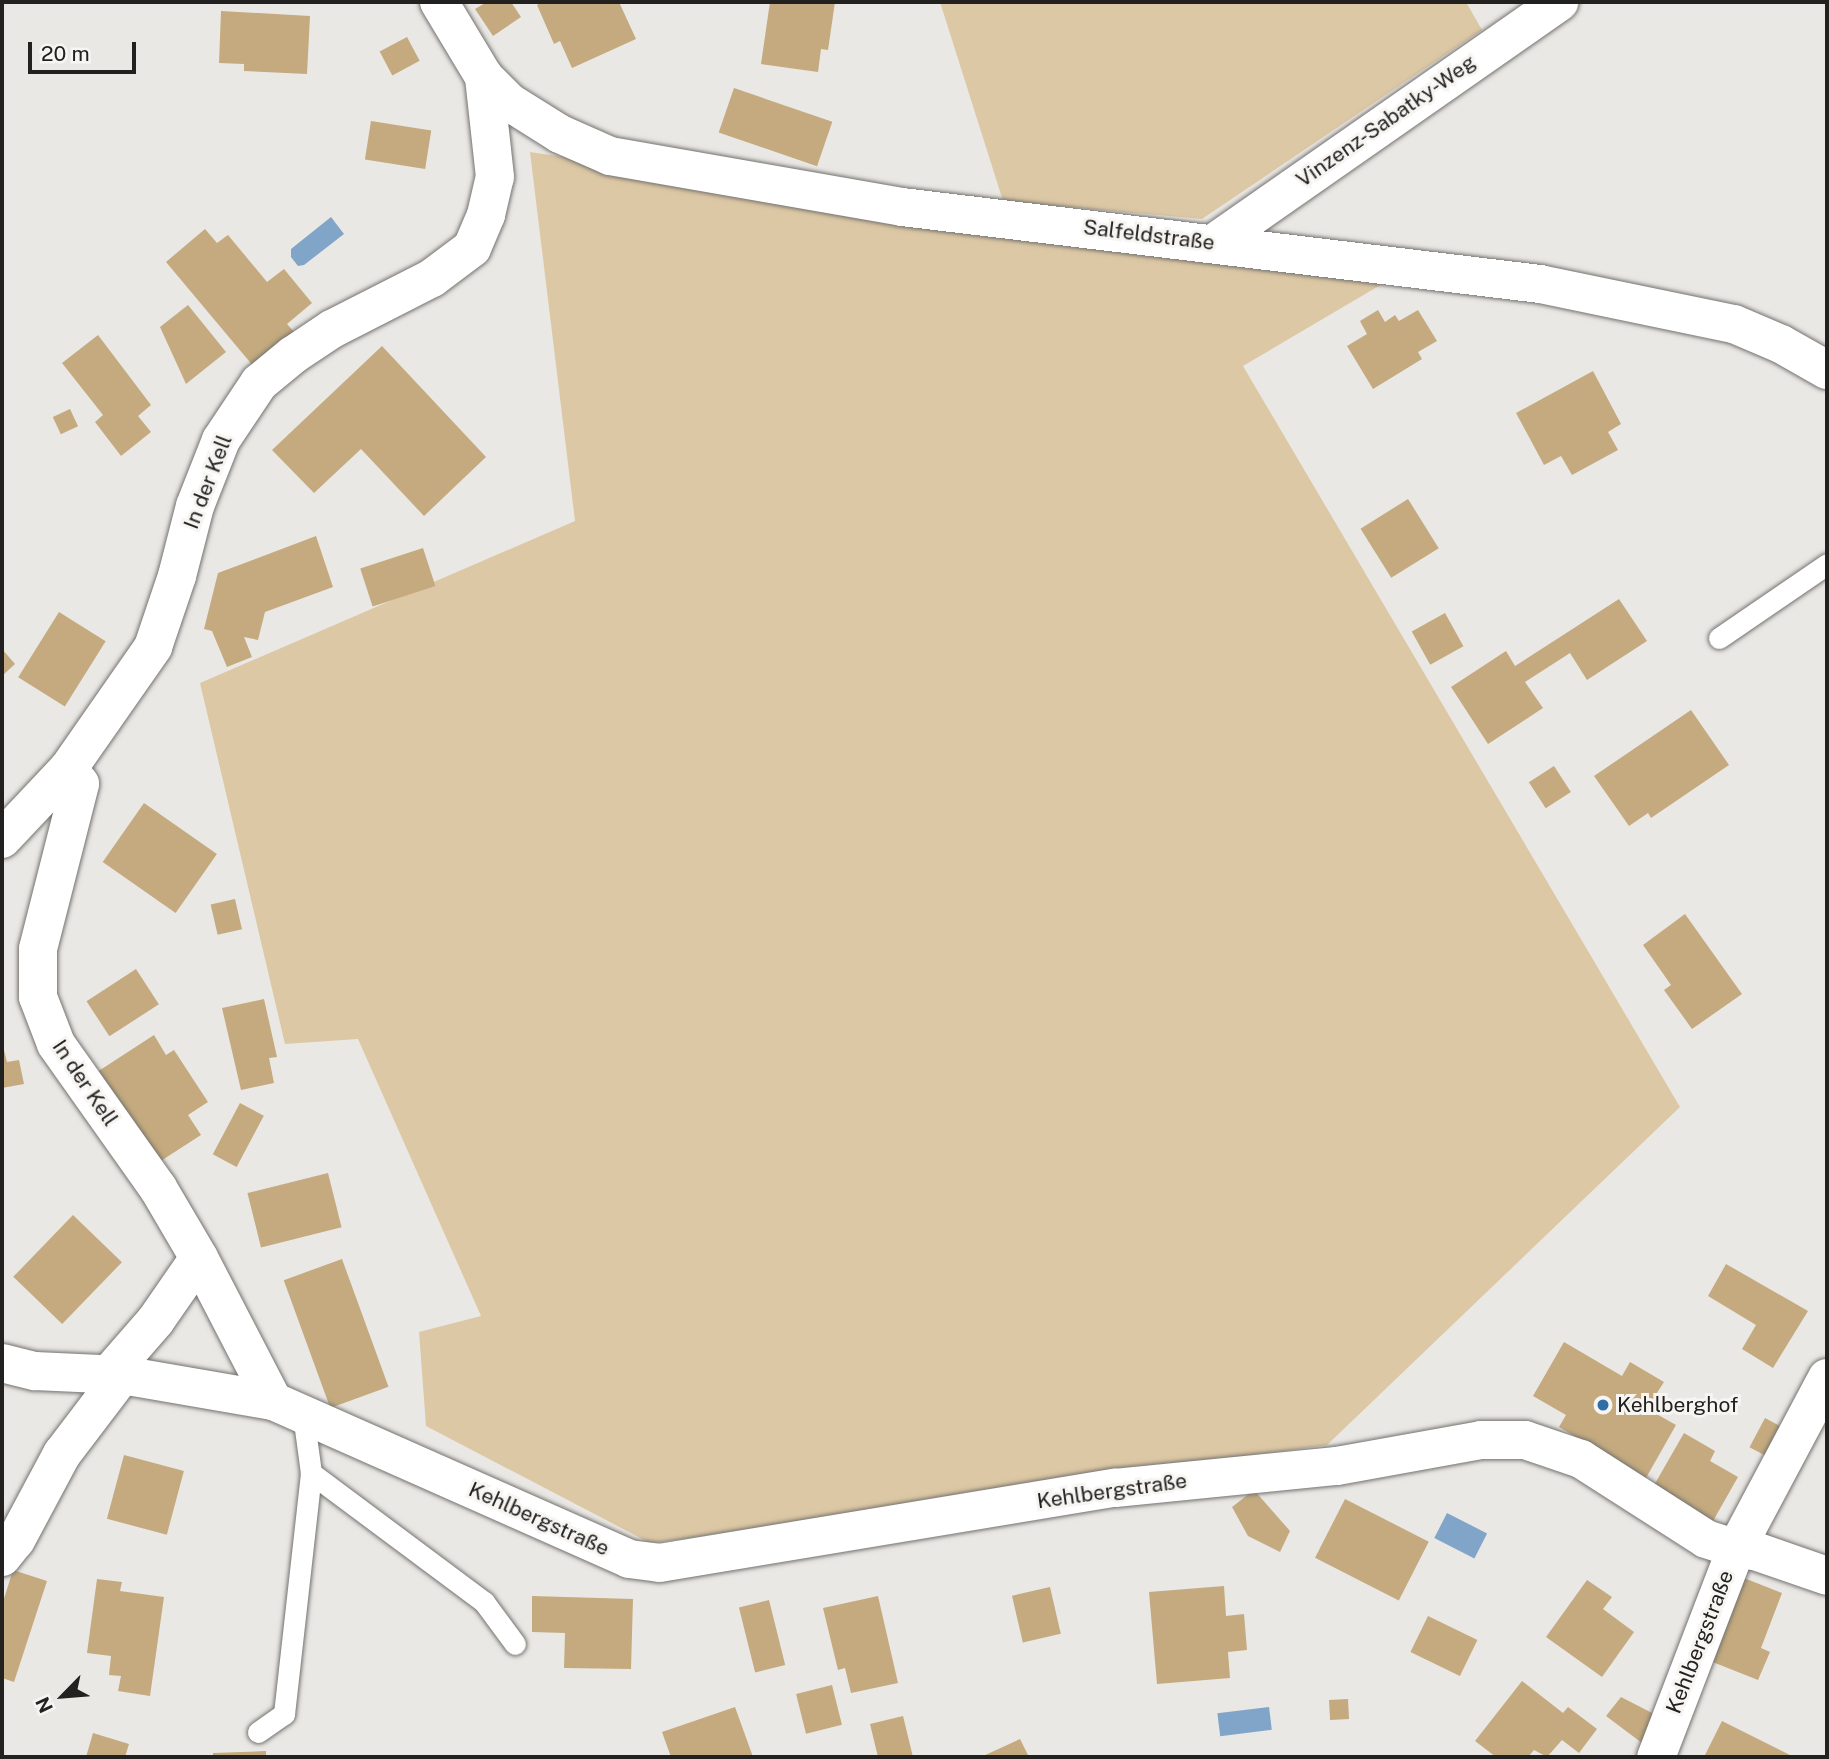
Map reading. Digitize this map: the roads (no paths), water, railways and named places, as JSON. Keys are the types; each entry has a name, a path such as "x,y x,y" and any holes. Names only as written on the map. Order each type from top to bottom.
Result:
{"street":[{"name":"Salfeldstraße","path":"439,2 484,77 509,102 539,121 610,156 902,207 1214,243 1540,285 1734,324 1781,344 1827,370"},
{"name":"Vinzenz-Sabatky-Weg","path":"1214,243 1559,2"},
{"name":"Salfeldstraße","path":"472,248 486,215 495,177 484,77"},
{"name":"In der Kell","path":"2,839 68,769 153,647 177,576 195,506 221,440 259,383 293,355 332,329 432,278 472,248"},
{"name":"In der Kell","path":"68,769 80,784 37,949 38,997 55,1044 158,1188 199,1258"},
{"path":"2,1557 16,1540 62,1454 199,1258 288,1408"},
{"name":"Kehlbergstraße","path":"2,1363 36,1371 116,1374 288,1408 629,1559 660,1563 690,1561 1115,1488 1337,1466 1481,1440 1525,1440 1581,1459 1706,1539 1736,1549 1656,1757"},
{"path":"1827,1378 1736,1549 1755,1550 1827,1576"}],"lane":[{"path":"1719,638 1827,564"},
{"path":"258,1732 284,1714 311,1473 288,1408"},
{"path":"311,1473 484,1602 515,1644"}],"water":[{"path":"331,217 344,234 304,265 298,266 291,257 291,249"},
{"path":"1447,1513 1487,1533 1474,1558 1434,1538"},
{"path":"1269,1707 1272,1730 1220,1736 1217,1713"}],"place":[{"name":"Kehlberghof","path":"1603,1405"}]}
